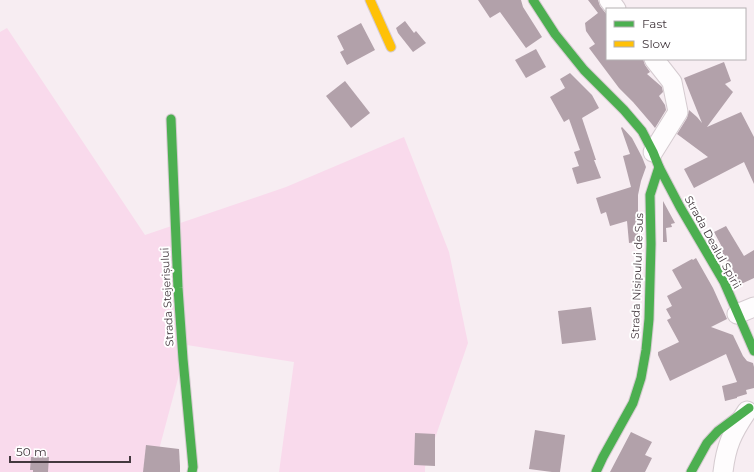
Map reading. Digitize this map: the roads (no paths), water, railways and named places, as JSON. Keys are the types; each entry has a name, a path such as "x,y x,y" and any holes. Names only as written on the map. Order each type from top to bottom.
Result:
{"street":[{"path":"370,0 391,47"},
{"path":"533,0 556,34 584,70 624,110 642,131 656,160"},
{"path":"609,0 615,8"},
{"path":"655,60 672,82 678,112 656,160"},
{"name":"Strada Stejerișului","path":"171,119 178,288 193,467 192,472"},
{"name":"Strada Dealul Spirii","path":"656,160 680,207 724,282 746,310 754,350"},
{"name":"Strada Nisipului de Sus","path":"596,472 633,403 641,378 649,319 651,244 650,196 656,160"},
{"path":"691,472 707,443 718,430 752,405"},
{"path":"723,472 724,458 731,438 752,405"}]}
